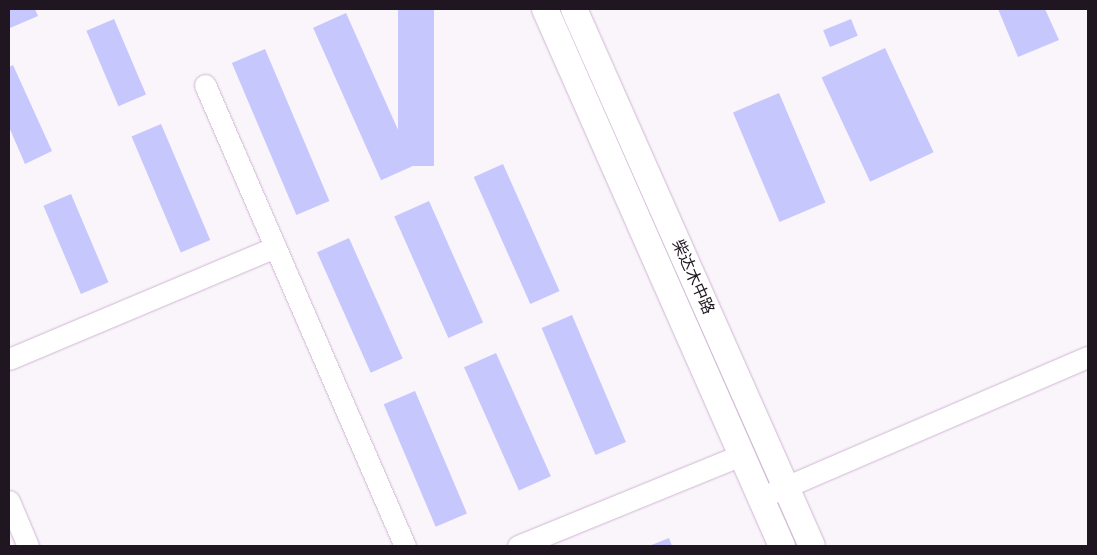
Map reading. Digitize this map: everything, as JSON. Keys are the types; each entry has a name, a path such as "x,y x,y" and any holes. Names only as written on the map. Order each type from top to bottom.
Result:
{"main road":[{"name":"柴达木中路","path":"545,9 782,546"},
{"name":"柴达木中路","path":"574,9 812,546"}],"street":[{"path":"204,85 405,546"},
{"path":"9,360 275,247"},
{"path":"760,498 1088,357"},
{"path":"518,546 742,454"},
{"path":"9,501 28,546"}],"building":[{"path":"9,9 35,9 38,16 10,28"},
{"path":"398,9 434,9 434,166 398,166"},
{"path":"998,9 1045,9 1059,40 1018,57"},
{"path":"346,13 414,166 381,180 313,28"},
{"path":"114,19 146,94 118,106 86,31"},
{"path":"851,19 858,36 830,47 823,30"},
{"path":"885,48 934,152 870,182 822,78"},
{"path":"265,49 329,201 296,215 232,63"},
{"path":"13,65 52,151 25,164 9,127 9,67"},
{"path":"779,93 825,203 779,222 733,113"},
{"path":"161,124 210,240 181,252 132,137"},
{"path":"503,164 560,291 530,304 474,177"},
{"path":"71,194 109,282 81,294 43,206"},
{"path":"429,201 483,323 448,338 394,216"},
{"path":"349,238 403,359 371,373 317,252"},
{"path":"572,315 626,442 596,455 542,328"},
{"path":"496,353 551,476 519,491 464,367"},
{"path":"415,391 467,513 436,527 384,404"},
{"path":"669,538 672,546 649,546"}]}
